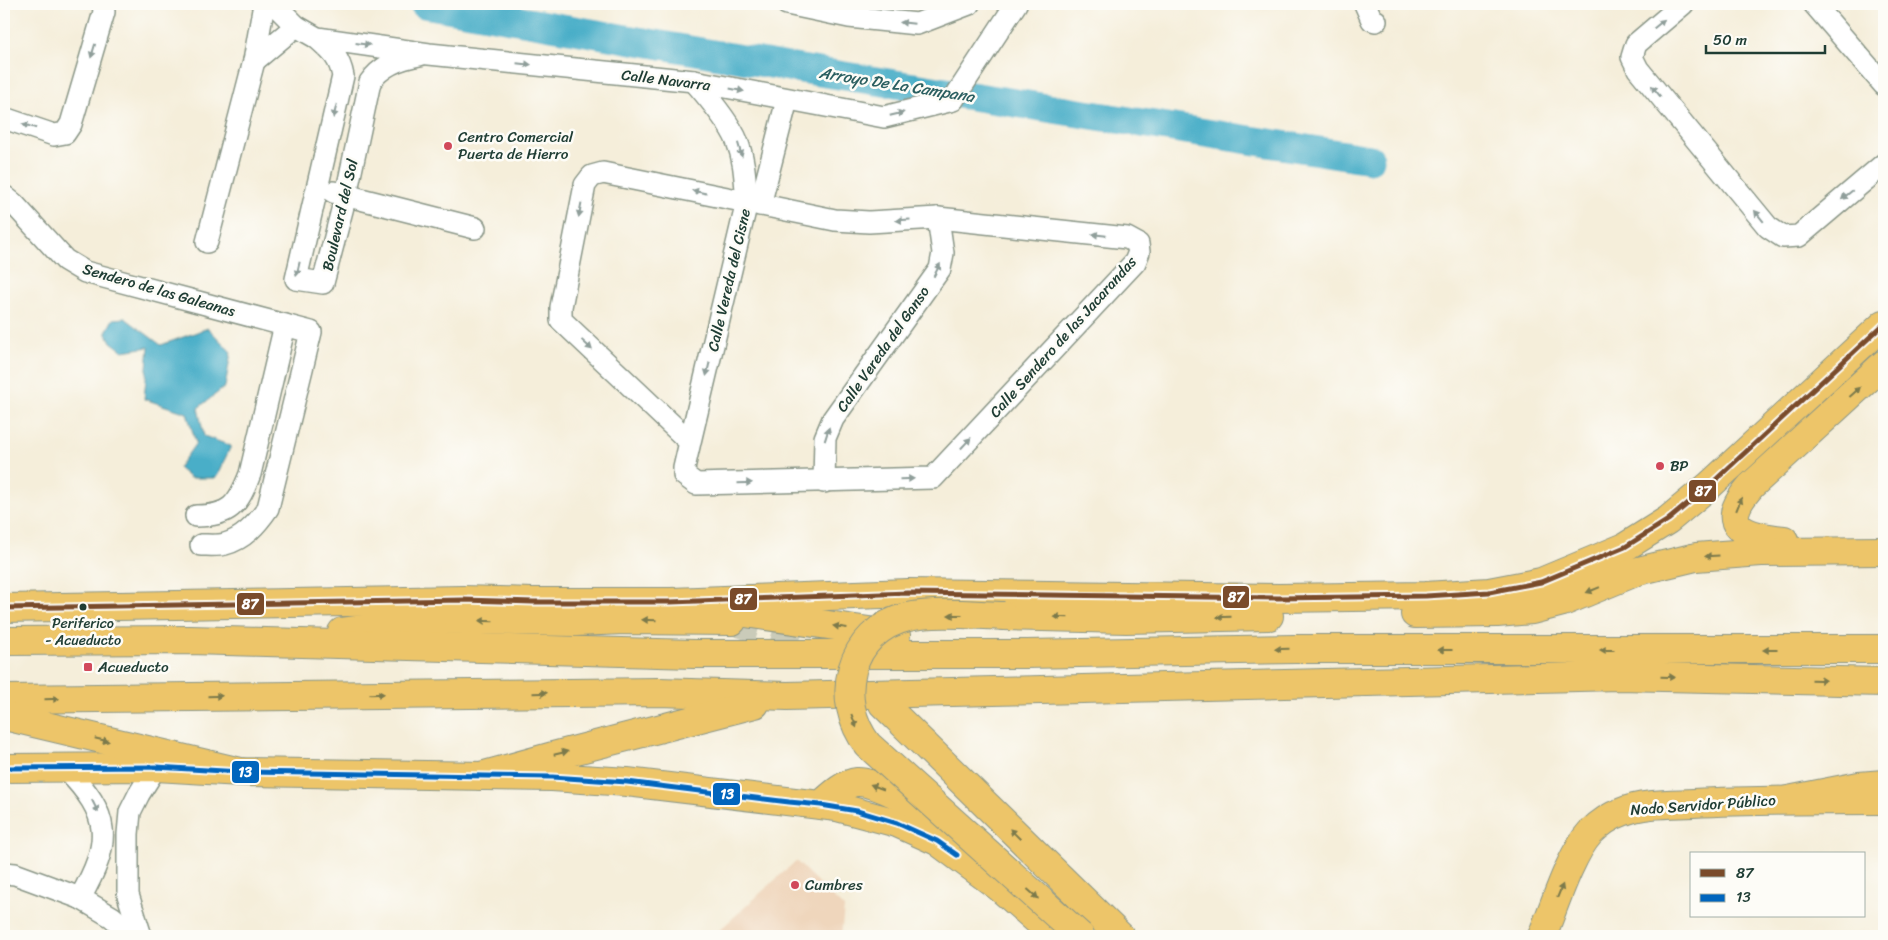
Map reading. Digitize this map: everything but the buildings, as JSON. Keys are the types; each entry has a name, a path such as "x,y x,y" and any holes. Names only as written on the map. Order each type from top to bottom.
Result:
{"main road":[{"path":"4,608 463,600 671,602 908,593 1278,598 1426,596 1489,592 1541,582 1625,547 1668,520 1710,485 1884,324"},
{"path":"1883,551 1752,536 1739,528 1735,518 1736,509 1742,497 1751,486 1884,364"},
{"path":"1080,936 868,745 856,728 850,708 850,677 858,657 870,639 887,626 896,621 918,615 1126,619 1497,613 1532,610 1563,602 1638,571 1696,557 1761,552 1883,551"},
{"path":"671,602 1026,654"},
{"path":"142,605 209,612 432,620 576,622 624,620 732,621"},
{"path":"190,640 316,634 432,620"},
{"path":"4,641 190,640 694,654 1026,654 1295,649 1884,650"},
{"path":"4,700 659,692 787,696 1619,676 1884,682"},
{"path":"481,776 787,696"},
{"path":"883,704 1120,936"},
{"path":"4,716 241,772"},
{"path":"4,768 156,767 241,772 552,777 627,782 820,805 877,817 904,826 937,841 993,883 1055,936"},
{"path":"820,805 840,789 856,782 874,785 989,841 1087,905"},
{"path":"1788,800 1859,786 1884,784"},
{"path":"1788,800 1884,800"},
{"name":"Nodo Servidor Público","path":"1542,936 1577,851 1590,833 1607,819 1623,811 1642,807 1788,800"}],"street":[{"path":"4,118 54,134 65,133 71,124 104,12 103,4"},
{"path":"207,242 254,61 264,4"},
{"name":"Calle Navarra","path":"274,4 296,26 317,38 429,54 694,82 884,117 958,93 1016,4"},
{"path":"787,4 849,17 917,24 969,4"},
{"path":"1001,27 1004,11 1002,4"},
{"path":"1683,4 1636,44 1632,56 1638,69 1768,228 1783,237 1799,236 1884,164"},
{"path":"1814,4 1884,85"},
{"path":"254,61 296,26"},
{"name":"Boulevard del Sol","path":"317,38 332,52 340,63 343,76 296,278 324,284 346,195 370,82 374,76 396,62 409,57 429,54"},
{"name":"Calle Vereda del Cisne","path":"694,82 713,103 737,139 754,204"},
{"name":"Calle Vereda del Cisne","path":"696,484 684,475 690,442 754,204 787,100"},
{"name":"Calle Sendero de las Jacarandas","path":"690,442 561,320 561,307 585,185 592,176 603,173 835,220 869,222 938,218 1127,238 1138,244 1139,252 1135,262 933,478 696,484"},
{"path":"317,187 476,228"},
{"name":"Sendero de las Galeanas","path":"4,196 14,204 65,260 85,272 311,332 268,508 258,523 243,536 224,544 201,545"},
{"name":"Calle Vereda del Ganso","path":"824,482 825,438 833,419 940,269 943,252 938,218"},
{"path":"196,516 214,516 222,513 229,509 242,494 250,474 286,325"},
{"path":"141,936 128,895 128,834 130,812 156,767"},
{"path":"65,768 91,798 100,815 103,836 92,878 80,898"},
{"path":"103,836 128,834"},
{"path":"4,873 15,874 80,898 112,917 134,936"},
{"path":"112,917 128,895"}],"shaded area":[{"name":"Cumbres","path":"796,861 844,908 841,936 713,936"}],"water":[{"path":"125,318 161,345 208,328 231,352 225,387 198,408 204,436 231,446 216,478 190,478 178,468 196,443 187,413 144,399 149,347 123,351 111,342 106,332 113,319"}],"waterway":[{"name":"Arroyo De La Campana","path":"424,4 794,68 1370,159"}],"tunnel":[{"path":"732,621 777,635 823,656"}],"transit line":[{"name":"87","path":"4,608 463,600 671,602 908,593 1278,598 1426,596 1489,592 1541,582 1625,547 1668,520 1710,485 1884,324"},
{"name":"13","path":"4,768 156,767 241,772 552,777 627,782 857,811 897,823 937,841 957,855"}],"place":[{"name":"Centro Comercial Puerta de Hierro","path":"448,146"},
{"name":"BP","path":"1660,466"},
{"name":"Periferico - Acueducto","path":"83,607"},
{"name":"Acueducto","path":"88,667"},
{"name":"Cumbres","path":"795,885"}]}
